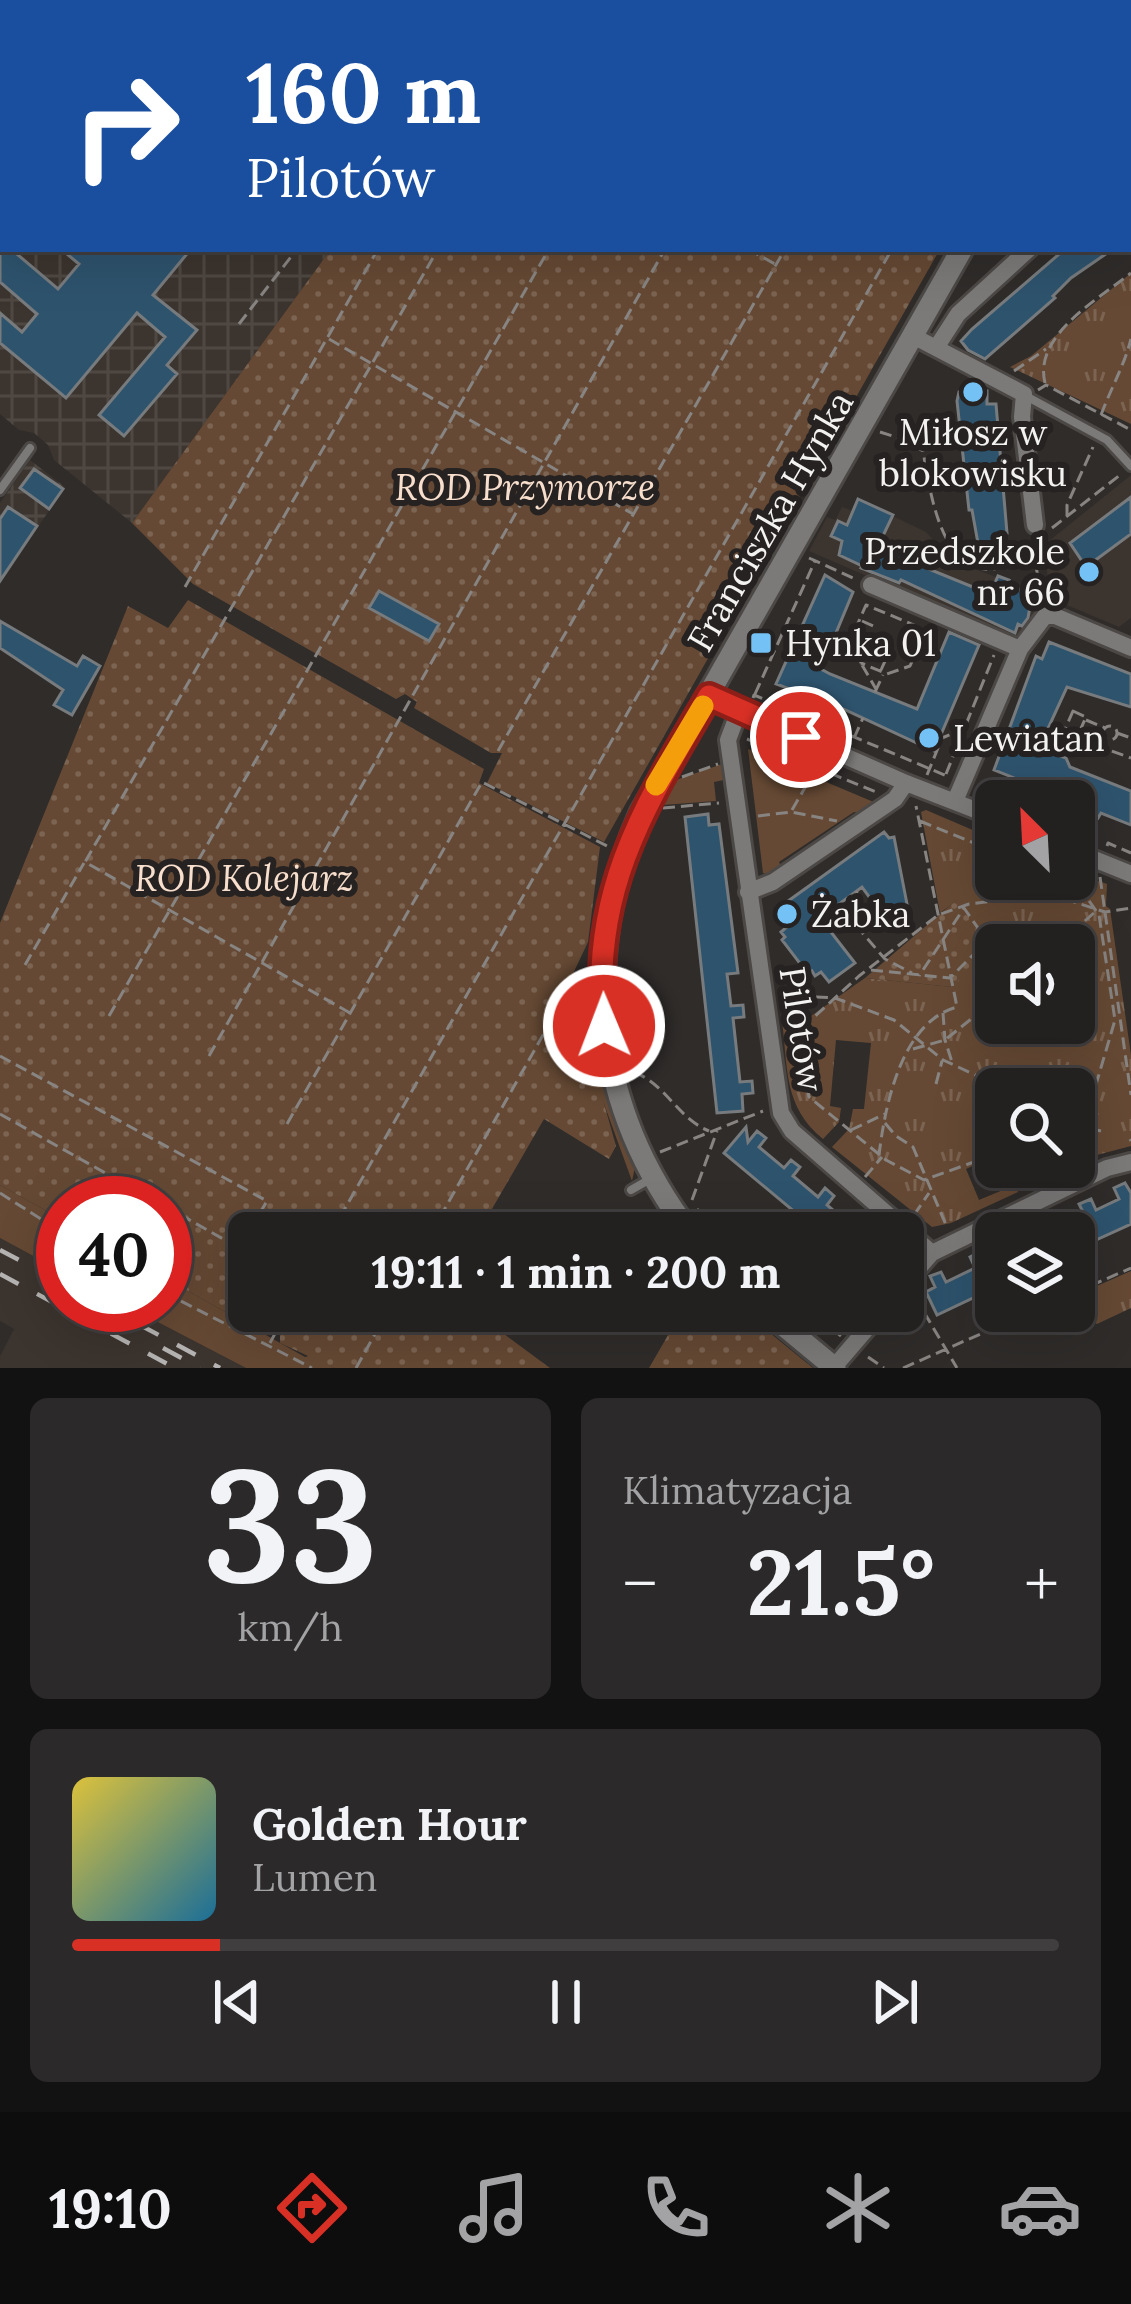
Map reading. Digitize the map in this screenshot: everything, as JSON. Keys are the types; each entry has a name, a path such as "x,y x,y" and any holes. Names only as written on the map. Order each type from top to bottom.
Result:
{"street":[{"name":"Franciszka Hynka","path":"677,1212 649,1168 615,1085 601,1001 608,915 624,856 641,813 960,252"},
{"path":"936,348 958,314 1026,252"},
{"path":"913,336 1030,393 1022,417 1035,534"},
{"path":"871,586 1020,649"},
{"path":"955,801 954,779 1020,649 1046,616 1131,648"},
{"path":"709,696 900,791 975,809"},
{"name":"Pilotów","path":"739,711 728,740 777,1100 785,1122 883,1212"},
{"path":"748,892 773,882 900,791"},
{"path":"1095,859 1131,874"},
{"path":"924,1264 932,1253 954,1242 1131,1162"},
{"name":"Pilotów","path":"924,1246 932,1253"},
{"path":"792,1332 835,1367 863,1332"}],"lane":[{"path":"1030,393 1107,440 1131,466"},
{"path":"0,490 30,448"},
{"path":"631,1190 649,1168"}],"path":[{"path":"239,324 296,252"},
{"path":"185,587 376,252"},
{"path":"25,965 436,252"},
{"path":"110,1016 546,252"},
{"path":"208,1056 663,252"},
{"path":"753,252 776,265"},
{"path":"498,752 783,252"},
{"path":"344,1212 890,252"},
{"path":"1006,374 1047,348 1058,333 1131,273"},
{"path":"327,338 634,515"},
{"path":"1102,415 1131,339"},
{"path":"1047,348 1042,377 1046,385 1131,430"},
{"path":"1030,393 1046,385"},
{"path":"873,430 905,440 923,452 937,521 954,550 967,562 985,568 1011,564 1035,534 1067,517 1131,466"},
{"path":"1067,517 1067,505 1091,452"},
{"path":"1035,534 1041,600"},
{"path":"791,550 871,586"},
{"path":"754,695 815,561"},
{"path":"866,605 926,630 910,666 882,672 844,655 851,639 866,605"},
{"path":"860,620 878,628"},
{"path":"900,638 919,645"},
{"path":"954,779 965,728 994,656 994,638"},
{"path":"851,639 876,690 889,652"},
{"path":"1085,719 1075,742 1062,736 1073,711 1131,739"},
{"path":"863,718 854,739 975,783"},
{"path":"929,769 942,737 965,728"},
{"path":"1105,728 1109,740 1117,733"},
{"path":"730,732 816,769 900,791 918,803 957,1007 943,1011 911,1049 888,1092 880,1156 856,1188"},
{"path":"1077,738 1131,758"},
{"path":"683,765 671,782 724,761"},
{"path":"791,812 816,769"},
{"path":"287,1124 482,782 624,856"},
{"path":"656,809 791,812 836,820 845,833"},
{"path":"919,820 975,843"},
{"path":"85,862 350,1013"},
{"path":"1095,1088 1118,1020 1100,877"},
{"path":"857,891 852,921 885,959 918,976"},
{"path":"771,1056 938,915 977,903 1056,896 1105,912 1131,908"},
{"path":"1089,900 1097,910 1131,1095"},
{"path":"918,976 964,908"},
{"path":"869,970 950,978 987,941 964,908"},
{"path":"1081,924 1097,910"},
{"path":"443,1212 574,983"},
{"path":"782,1007 780,995 835,998 894,1020 942,1059 975,1075"},
{"path":"943,1011 945,1040 955,1066"},
{"path":"782,1015 812,1021"},
{"path":"911,1049 945,1040 975,1016"},
{"path":"800,1031 809,1097 880,1156 924,1180 975,1162"},
{"path":"0,1056 267,1201 238,1248 192,1222"},
{"path":"936,1084 942,1059"},
{"path":"623,1068 652,1079 684,1116 711,1132"},
{"path":"649,1168 711,1132 764,1111"},
{"path":"0,1114 110,1176"},
{"path":"849,1130 885,1114"},
{"path":"884,1121 913,1147 954,1242"},
{"path":"694,1206 696,1184 718,1129"},
{"path":"1095,1130 1101,1131"},
{"path":"1095,1160 1101,1172"},
{"path":"678,1188 700,1212"},
{"path":"0,1192 36,1216"},
{"path":"916,1212 930,1192"},
{"path":"1095,1284 1131,1268"},
{"path":"192,1306 312,1368"},
{"path":"924,1314 957,1368"},
{"path":"270,1344 276,1332"},
{"path":"356,1368 376,1332"},
{"path":"836,1332 884,1368"},
{"path":"903,1368 985,1332"}],"shaded area":[{"path":"0,252 329,252 132,523 54,460 48,445 34,433 19,430 0,414"},
{"path":"30,460 65,487 0,583 0,503"},
{"name":"Przedszkole nr 66","path":"1131,475 1131,618 1119,627 1050,598 1044,545"},
{"path":"858,499 926,532 946,554 965,565 1035,592 1037,607 1028,629 1011,639 809,551 827,517 835,520 842,507 853,511"},
{"path":"0,1238 36,1257 36,1332 177,1332 246,1368 0,1368 0,1356 14,1329 0,1321"}],"green space":[{"name":"ROD Przymorze","path":"329,252 938,252 604,842 487,783 502,753 491,753 414,708 417,702 405,694 396,699 193,584 132,523"},
{"path":"1131,273 1131,424 1010,367 1031,356"},
{"name":"ROD Kolejarz","path":"188,600 484,769 479,783 600,847 588,942 570,980 584,990 592,1061 616,1146 609,1159 544,1119 490,1212 228,1212 228,1314 192,1293 192,1176 36,1176 36,1205 0,1185 0,923 128,606 168,628"},
{"path":"748,749 876,803 861,814 854,812 779,862 782,868 771,875 763,873"},
{"path":"722,764 724,780 714,782 716,801 663,805 676,780"},
{"path":"926,810 975,831 975,900 1095,900 1095,880 1107,884 1106,906 1131,1055 1131,1146 1095,1155 1095,1068 975,1068 975,1165 966,1169 979,1200 1008,1188 1018,1192 932,1227 924,1221 924,1212 913,1212 832,1147 849,1129 853,1109 864,1109 871,1043 836,1040 830,1106 841,1108 839,1122 823,1139 794,1100 782,1020 811,1016 865,978 952,987 960,898 940,913 921,812"},
{"path":"960,897 980,924 975,924 975,963 952,987 865,978"},
{"path":"582,983 593,989 601,1070 635,1167 632,1181 599,1090"},
{"path":"0,1185 36,1205 36,1257 0,1238"},
{"path":"1131,1271 1131,1308 1095,1323 1095,1287"},
{"path":"192,1293 228,1314 228,1332 261,1332 334,1368 246,1368 177,1332 192,1332"},
{"path":"501,1332 550,1368 334,1368 280,1343 280,1333"},
{"path":"670,1332 769,1332 813,1368 649,1368"}],"building":[{"path":"0,252 15,252 58,289 79,264 65,252 189,252 153,295 197,330 167,365 177,374 124,436 99,415 165,337 137,313 66,398 0,343 0,313 22,332 37,314 0,282"},
{"path":"1062,252 1109,252 1071,278 985,359 961,341"},
{"path":"987,391 987,404 996,404 1007,533 1001,533 1002,548 979,549 969,510 957,401 959,392"},
{"path":"34,469 63,489 49,509 20,488"},
{"path":"1131,497 1131,534 1086,567 1070,543"},
{"path":"858,499 893,515 881,540 911,557 909,561 990,594 998,576 1009,580 1007,584 1032,595 1028,618 1022,626 1018,624 1015,633 839,555 842,541 831,536 838,521 847,525"},
{"path":"8,507 37,526 0,581 0,519"},
{"path":"825,575 853,592 821,669 830,674 917,709 949,632 979,645 934,751 776,684"},
{"path":"379,591 439,624 429,641 369,608"},
{"path":"0,621 77,666 83,656 100,666 72,715 54,705 63,690 0,648"},
{"path":"1049,642 1131,674 1131,707 1067,687 1039,748 1066,758 1070,767 1131,791 1131,825 1101,813 1095,816 1095,780 1019,780 994,770 1036,656 1042,659"},
{"path":"708,814 709,825 719,824 738,973 727,974 731,1006 743,1005 744,1017 733,1018 740,1082 752,1081 753,1093 742,1094 743,1111 717,1113 685,817"},
{"path":"884,832 894,837 907,904 890,916 883,906 878,909 862,887 820,918 855,963 829,982 821,972 808,974 782,940 781,932 787,927 777,909"},
{"path":"746,1127 748,1142 757,1131 766,1138 759,1147 784,1168 791,1160 800,1167 793,1176 818,1197 825,1188 834,1196 827,1205 835,1212 795,1212 724,1153"},
{"path":"1125,1183 1131,1193 1131,1224 1095,1240 1095,1212 1083,1212 1079,1204 1091,1199 1096,1210 1119,1199 1114,1188"},
{"path":"975,1268 975,1297 937,1315 926,1292 935,1287 930,1276 941,1272 946,1282"}],"railway":[{"path":"0,1250 36,1269"},
{"path":"0,1274 175,1368"},
{"path":"153,1332 220,1368"},
{"path":"163,1348 200,1368"}],"slow traffic":[{"path":"656,785 703,706"}],"place":[{"name":"Miłosz w blokowisku","path":"973,392"},
{"name":"Przedszkole nr 66","path":"1089,572"},
{"name":"Hynka 01","path":"761,643"},
{"name":"Lewiatan","path":"929,738"},
{"name":"Żabka","path":"787,914"}],"route":[{"path":"604,1026 601,1001 608,915 628,843 709,696 801,737"}]}
